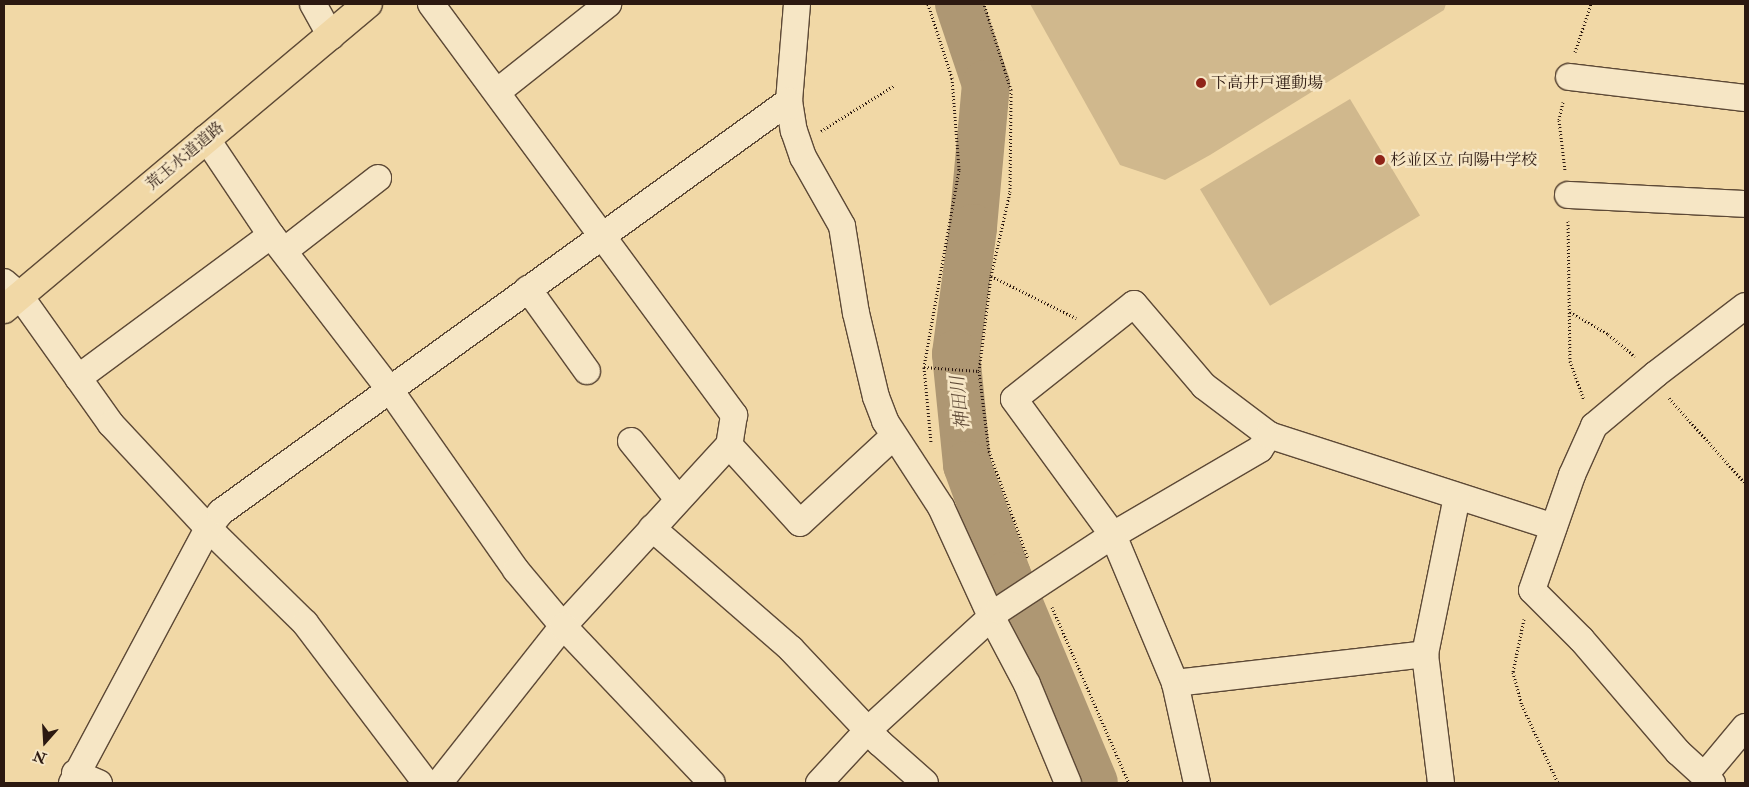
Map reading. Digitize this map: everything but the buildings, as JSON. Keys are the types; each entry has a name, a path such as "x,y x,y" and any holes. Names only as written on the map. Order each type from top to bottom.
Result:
{"main road":[{"name":"荒玉水道道路","path":"9,295 206,138 368,4"}],"street":[{"path":"313,4 331,36"},
{"path":"431,4 603,234 734,415 729,444 563,626 439,783"},
{"path":"498,92 608,4"},
{"path":"797,4 789,101 799,144 842,226 856,313 869,371 885,421 941,507 995,613 1068,783"},
{"path":"1569,77 1745,98"},
{"path":"99,783 73,778 208,528 221,512 789,101"},
{"path":"206,138 277,243 390,390 516,570 563,626 712,783"},
{"path":"78,378 277,243 378,178"},
{"path":"1568,195 1745,204"},
{"path":"528,289 587,371"},
{"path":"9,295 78,378 110,424 208,528 305,623 426,783"},
{"path":"1197,783 1175,683 1114,535 1014,399 1099,329 1134,304 1204,386 1269,435 1553,527"},
{"path":"1745,306 1656,374 1594,426 1553,527 1532,590 1587,646 1678,752 1708,780 1745,727"},
{"path":"819,783 868,730 995,613 1034,584 1260,449 1269,435"},
{"path":"729,444 800,523 894,436"},
{"path":"631,441 678,499"},
{"path":"1442,783 1425,654 1457,497"},
{"path":"652,528 791,649 868,730 925,783"},
{"path":"1175,683 1425,654"}],"path":[{"path":"928,4 952,78 959,170 924,367 932,447"},
{"path":"984,4 1011,90 1012,125 1010,192 991,276 980,371 989,451 1034,584 1129,783"},
{"path":"799,144 895,85"},
{"path":"991,276 1099,329"},
{"path":"924,367 980,371"},
{"path":"1532,590 1513,672 1522,705 1558,783"}],"shaded area":[{"name":"下高井戸運動場","path":"1030,4 1446,4 1444,10 1210,155 1165,180 1120,165"},
{"path":"1350,99 1420,216 1270,306 1200,189"}],"waterway":[{"name":"神田川","path":"959,4 986,84 973,228 956,354 967,465 1007,575 1094,783"}],"place":[{"name":"下高井戸運動場","path":"1201,83"},
{"name":"杉並区立 向陽中学校","path":"1380,160"}]}
